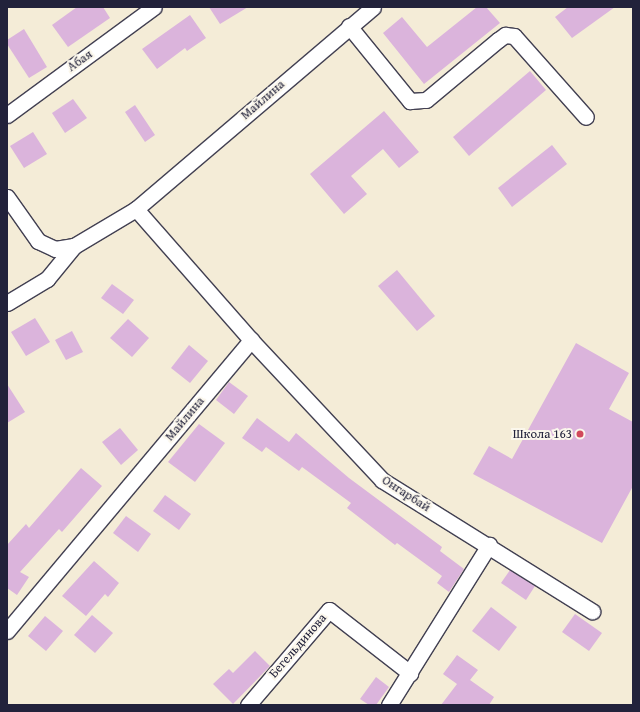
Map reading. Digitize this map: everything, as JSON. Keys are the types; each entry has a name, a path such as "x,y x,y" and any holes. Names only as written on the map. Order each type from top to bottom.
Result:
{"street":[{"name":"Абая","path":"7,115 154,7"},
{"name":"Майлина","path":"7,197 38,241 55,249 74,246 136,209 373,7"},
{"path":"349,26 410,101 426,100 498,40 505,35 514,36 586,117"},
{"path":"136,209 251,340"},
{"path":"7,303 47,279 74,246"},
{"name":"Майлина","path":"7,631 251,340"},
{"name":"Онгарбай","path":"251,340 382,480 592,611"},
{"path":"389,705 488,545"},
{"name":"Бегельдинова","path":"248,705 329,610 410,673"}],"building":[{"path":"77,7 103,7 110,18 68,47 52,25"},
{"path":"209,7 248,7 220,24"},
{"path":"477,7 486,7 500,23 424,84 383,33 402,17 427,47"},
{"path":"568,7 615,7 572,38 555,17"},
{"path":"190,15 206,38 187,51 185,48 157,69 142,49"},
{"path":"24,29 47,67 29,78 7,44 7,40"},
{"path":"530,71 546,90 469,156 453,137"},
{"path":"73,99 87,118 65,133 52,113"},
{"path":"135,105 155,135 145,142 125,112"},
{"path":"384,111 419,152 399,168 383,149 351,176 367,194 344,214 310,174"},
{"path":"33,132 47,154 24,168 10,146"},
{"path":"552,145 567,164 512,207 498,188"},
{"path":"397,270 435,316 417,331 378,286"},
{"path":"112,284 134,300 123,314 101,298"},
{"path":"35,318 50,342 26,356 11,332"},
{"path":"128,319 149,338 132,357 110,338"},
{"path":"72,331 83,352 66,360 55,340"},
{"name":"Школа 163","path":"576,343 629,373 609,409 633,422 633,486 602,543 473,474 489,446 512,459"},
{"path":"189,345 208,361 190,383 171,368"},
{"path":"229,382 248,396 234,414 216,400"},
{"path":"7,384 25,412 7,423"},
{"path":"257,418 289,442 296,433 349,478 442,547 440,551 464,569 449,592 437,583 442,576 397,543 395,545 347,508 351,503 302,467 299,471 266,447 262,452 242,438"},
{"path":"199,424 225,443 195,482 168,462"},
{"path":"120,428 138,450 121,465 102,442"},
{"path":"81,468 102,486 62,532 59,529 20,572 29,577 17,595 7,588 7,545 26,524 29,528"},
{"path":"165,495 191,514 179,530 153,511"},
{"path":"126,516 151,534 138,552 113,533"},
{"path":"94,561 119,583 108,597 105,594 86,616 62,596"},
{"path":"510,570 535,586 526,600 501,583"},
{"path":"491,607 517,627 499,651 472,631"},
{"path":"575,614 602,633 589,651 562,632"},
{"path":"92,615 113,633 95,653 74,635"},
{"path":"45,616 63,631 46,651 28,636"},
{"path":"255,651 270,666 233,704 213,684 229,669 233,673"},
{"path":"457,655 478,670 470,680 494,697 489,705 441,705 457,684 443,674"},
{"path":"376,677 389,687 376,705 369,705 360,699"}],"place":[{"name":"Школа 163","path":"580,434"}]}
